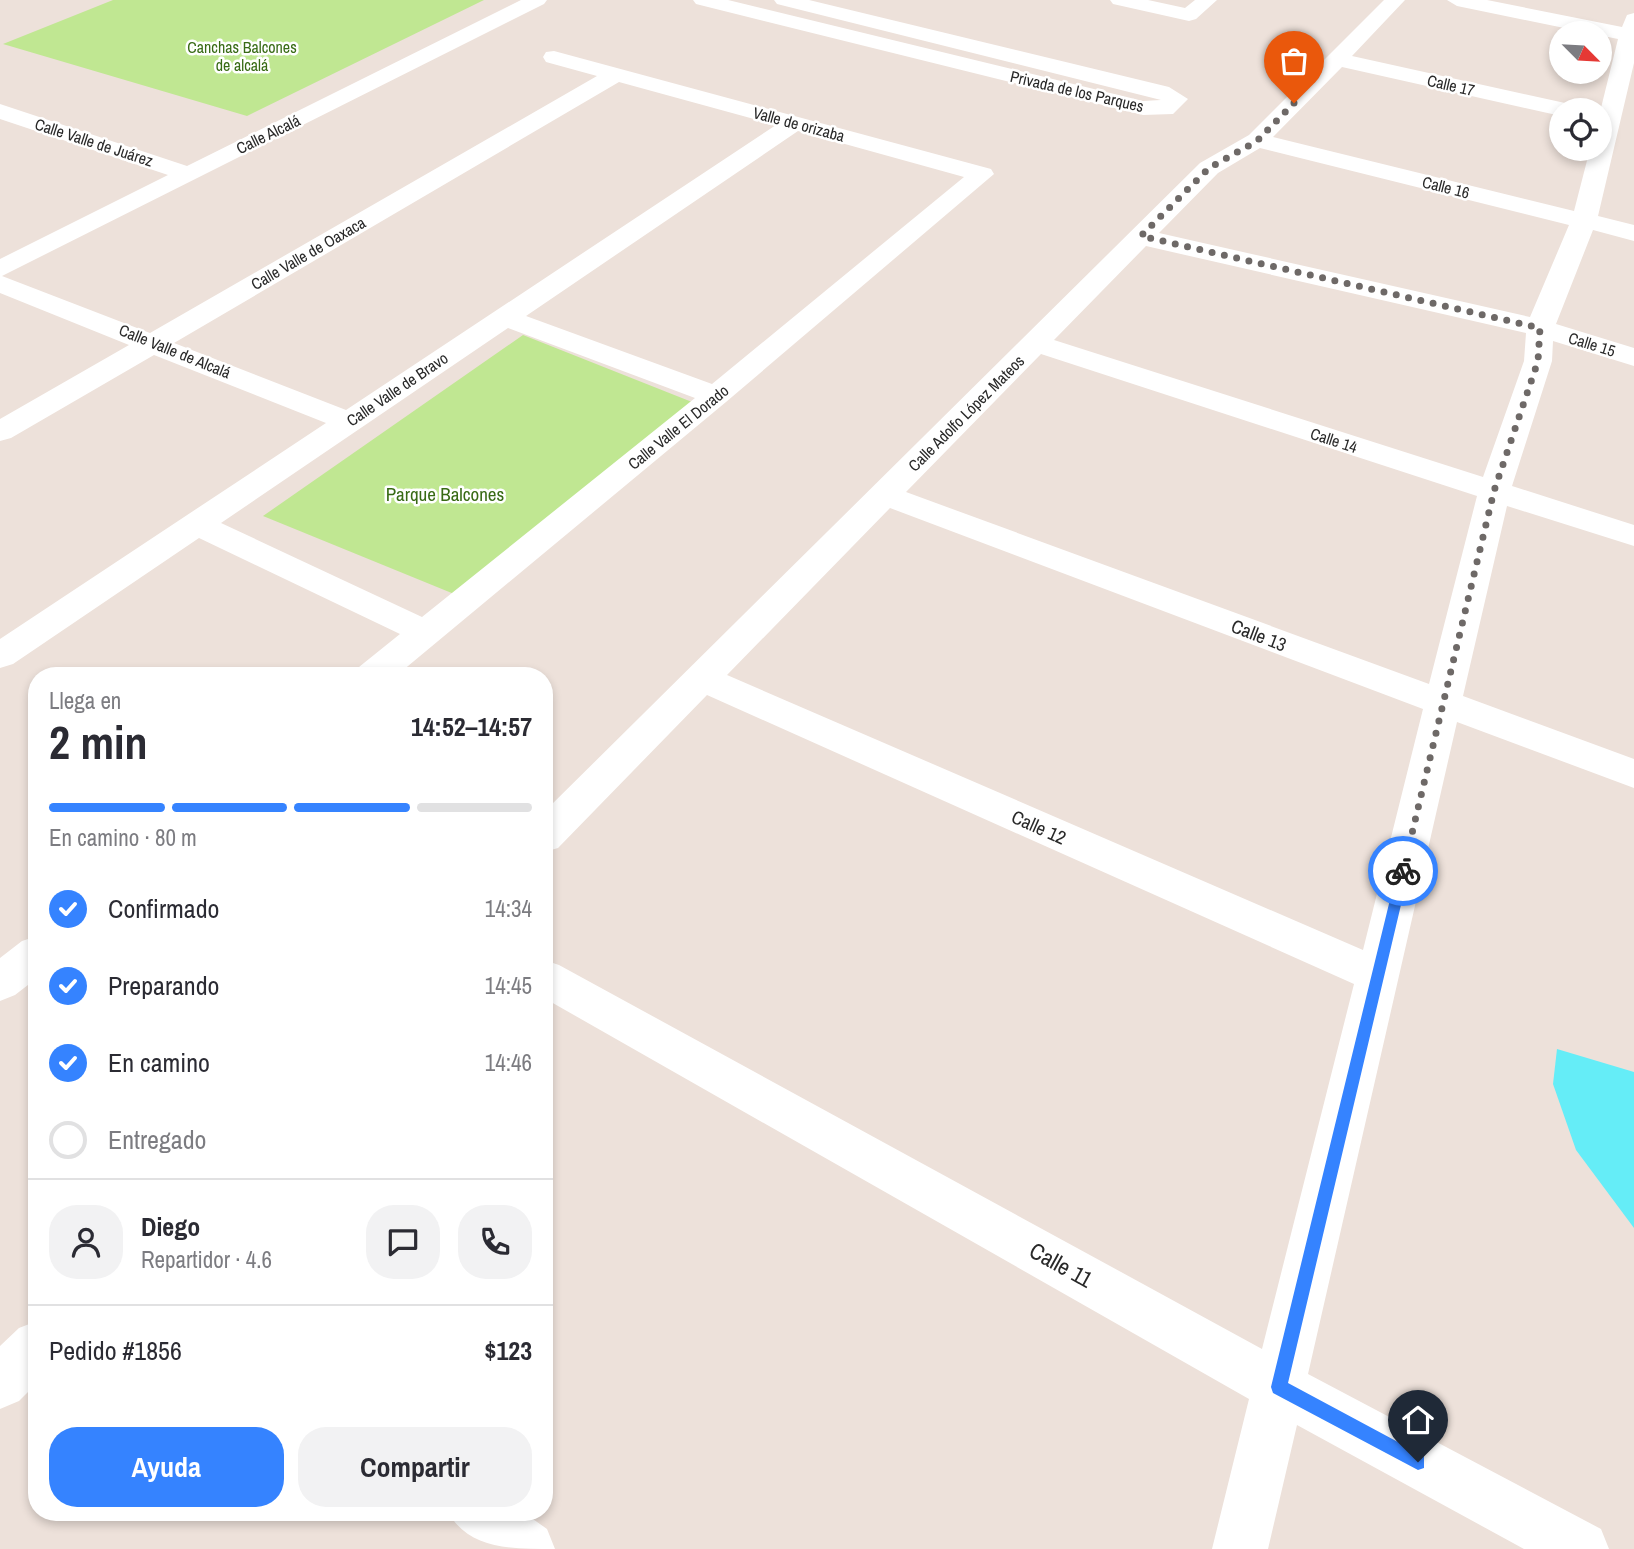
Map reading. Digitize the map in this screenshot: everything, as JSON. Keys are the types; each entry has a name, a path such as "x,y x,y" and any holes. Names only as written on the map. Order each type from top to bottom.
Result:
{"street":[{"name":"Calle Alcalá","path":"212,137 493,0"},
{"name":"Calle Alcalá","path":"0,269 537,0"},
{"name":"Privada de los Parques","path":"703,0 1143,108 1165,109 1177,99 1161,92 784,0"},
{"path":"1120,0 1189,15 1207,0"},
{"name":"Calle Adolfo López Mateos","path":"553,828 1209,168 1257,141 1395,0"},
{"path":"1240,1549 1494,491 1538,361 1540,328 1584,220 1615,122 1633,30 1457,0"},
{"name":"Valle de orizaba","path":"554,57 982,174"},
{"name":"Calle 17","path":"1337,59 1549,106"},
{"name":"Calle Valle de Oaxaca","path":"0,432 616,74"},
{"name":"Calle Valle de Juárez","path":"0,111 188,174"},
{"name":"Calle Valle de Bravo","path":"0,656 794,123"},
{"name":"Calle 16","path":"1257,141 1634,233"},
{"path":"135,175 190,148"},
{"name":"Calle Valle El Dorado","path":"383,667 716,396 982,174"},
{"name":"Calle 15","path":"1141,236 1540,328 1634,357"},
{"name":"Calle Valle de Alcalá","path":"0,284 154,342 348,421"},
{"path":"504,317 716,396"},
{"name":"Calle 14","path":"1035,343 1634,536"},
{"name":"Calle 13","path":"884,495 1634,774"},
{"path":"196,524 425,632"},
{"name":"Calle 12","path":"702,678 1377,975"},
{"path":"0,983 28,960"},
{"name":"Calle 11","path":"553,982 1279,1387 1581,1549"},
{"path":"0,1383 28,1355"},
{"path":"488,1521 527,1549"}],"green space":[{"name":"Canchas Balcones de alcalá","path":"113,0 484,0 247,116 3,44"},
{"name":"Parque Balcones","path":"523,335 692,402 459,596 263,516"}],"water":[{"path":"1557,1049 1634,1072 1634,1228 1576,1150 1553,1084"}],"way so far":[{"path":"1294,103 1257,141 1209,168 1141,236 1540,328 1538,361 1494,491 1403,871"}],"route":[{"path":"1403,871 1279,1387 1418,1462"}]}
